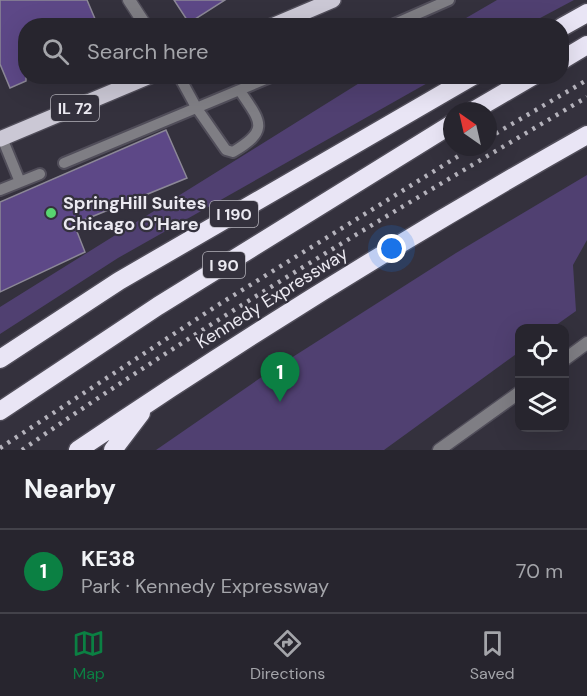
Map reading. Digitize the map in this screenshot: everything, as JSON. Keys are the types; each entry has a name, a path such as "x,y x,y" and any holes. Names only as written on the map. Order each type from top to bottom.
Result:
{"highway":[{"path":"569,23 587,13"},
{"path":"569,55 587,45"},
{"name":"I 190","path":"0,359 119,280 459,84"},
{"path":"488,102 519,84"},
{"name":"I 90","path":"0,411 158,306 443,130"},
{"name":"Kennedy Expressway","path":"78,450 151,400 324,289 587,135"},
{"path":"114,450 151,400"}],"main road":[{"path":"291,18 333,0"},
{"name":"IL 72","path":"1,138 131,84"}],"street":[{"path":"129,0 141,18"},
{"path":"569,356 587,343"},
{"path":"445,448 515,395"}],"lane":[{"path":"408,18 449,0"},
{"path":"183,84 226,150 232,152 252,140 258,132 257,116 240,91"},
{"path":"64,163 255,84"},
{"path":"1,138 20,182"},
{"path":"0,190 40,174"}],"shaded area":[{"path":"497,0 574,0 540,18 466,18"},
{"path":"358,84 426,84 118,258 0,334 0,307"},
{"path":"587,175 587,240 573,265 576,311 558,324 515,324 515,355 384,450 156,450 266,374 456,253"}],"building":[{"path":"0,0 87,0 95,18 18,18 19,84 10,88 0,64"},
{"path":"174,0 225,0 197,18 186,18"},
{"name":"SpringHill Suites Chicago O'Hare","path":"166,130 187,178 74,224 85,252 0,292 0,202"}],"railway":[{"path":"497,133 587,80"},
{"path":"22,450 230,312 587,97"},
{"path":"0,448 218,305 458,156"}],"place":[{"name":"SpringHill Suites Chicago O'Hare","path":"51,213"},
{"name":"KE38","path":"280,402"}]}
